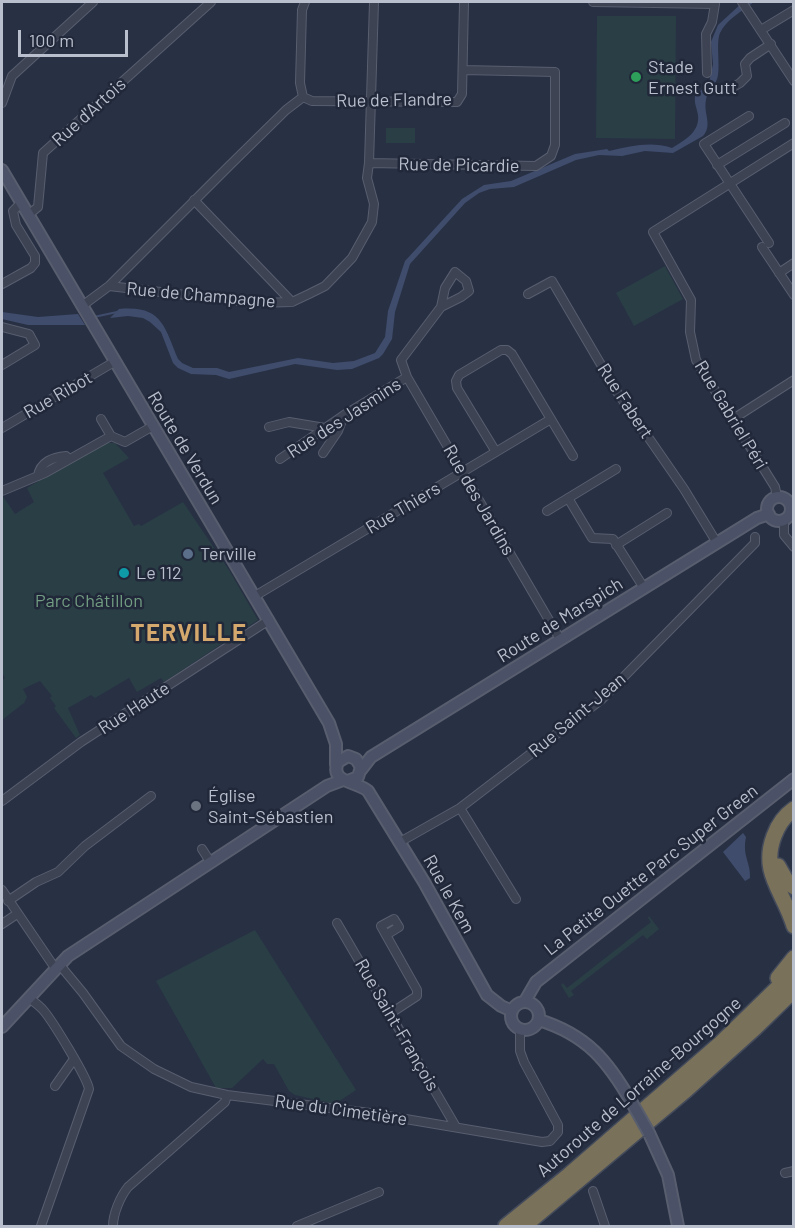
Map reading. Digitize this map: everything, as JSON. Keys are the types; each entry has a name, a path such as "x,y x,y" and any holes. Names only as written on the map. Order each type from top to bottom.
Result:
{"highway":[{"path":"794,809 779,824 769,849 769,867 794,926"},
{"path":"775,833 778,867 787,882 794,887"},
{"path":"761,1006 794,958"},
{"name":"Autoroute de Lorraine-Bourgogne","path":"506,1227 676,1083 761,1006 794,972"},
{"name":"Autoroute de Lorraine-Bourgogne","path":"524,1227 686,1090 794,990"},
{"path":"778,1006 794,999"}],"main road":[{"name":"Route de Verdun","path":"2,170 329,723 336,744 336,767 327,786"},
{"path":"777,497 792,501 791,511 784,520 777,521 769,514 768,505 777,497"},
{"name":"Route de Marspich","path":"360,772 371,757 757,518 769,514"},
{"name":"Route de Verdun","path":"336,744 352,758"},
{"name":"Route de Marspich","path":"352,758 371,757"},
{"path":"2,1027 68,956 327,786 346,781 355,779 360,772 360,764 352,758 340,759 336,767 338,776 346,781 363,786"},
{"name":"Rue le Kem","path":"360,772 363,786 400,842 487,995 512,1011"},
{"name":"La Petite Ouette Parc Super Green","path":"529,1003 536,982 545,974 794,779"},
{"path":"529,1003 539,1011 539,1020 533,1027 520,1029 512,1019 512,1011 517,1004 529,1003"},
{"path":"539,1020 565,1029 594,1049 611,1069 649,1133 668,1175 678,1227"}],"street":[{"path":"2,103 12,76 93,2"},
{"name":"Rue d'Artois","path":"28,214 38,207 43,153 211,2"},
{"path":"82,306 109,286 286,110 303,97 300,83 302,10 306,2"},
{"name":"Rue de Champagne","path":"109,286 255,303 292,302 326,286 352,258 372,222 374,204 367,178 374,2"},
{"name":"Rue de Flandre","path":"303,97 312,101 458,102 462,94 464,70 464,2"},
{"path":"593,2 717,3 706,34 707,73"},
{"path":"742,2 794,81"},
{"path":"761,30 794,10"},
{"path":"728,90 747,76 746,64 750,58 771,44"},
{"name":"Rue de Picardie","path":"369,163 536,166 551,156 555,144 555,72 464,70"},
{"path":"749,116 704,144 794,295"},
{"path":"717,165 785,123"},
{"path":"729,184 794,143"},
{"name":"Rue Gabriel Péri","path":"729,184 654,232 691,300 690,332 696,360 775,487 777,497"},
{"name":"Rue de Champagne","path":"194,200 292,302"},
{"path":"2,284 31,268 35,263 35,256 14,218 13,211 21,203"},
{"path":"779,273 794,263"},
{"path":"455,272 466,281 469,291 441,307 445,288 455,272"},
{"name":"Rue Fabert","path":"528,294 552,281 616,392 684,489 717,543"},
{"name":"Rue des Jardins","path":"441,307 400,360 407,377 560,639"},
{"path":"2,327 29,334 35,345 2,365"},
{"path":"496,453 457,388 456,381 459,375 501,350 507,350 512,354 573,456"},
{"name":"Rue Ribot","path":"2,428 114,362"},
{"name":"Rue des Jasmins","path":"280,459 407,377"},
{"path":"733,419 794,380"},
{"path":"323,453 338,431 344,416"},
{"path":"101,419 111,436 125,442 153,426"},
{"name":"Rue Thiers","path":"255,596 552,419"},
{"path":"268,428 289,422 325,428"},
{"path":"2,491 38,476 111,436"},
{"path":"547,511 616,469"},
{"path":"568,498 592,538 613,539 644,588"},
{"path":"616,545 667,513"},
{"path":"784,520 784,535 794,547"},
{"name":"Rue Saint-Jean","path":"400,842 460,808 602,699 755,543 755,537"},
{"name":"Rue Haute","path":"2,801 81,742 269,620"},
{"path":"8,901 36,882 58,872 85,846 151,796"},
{"path":"460,808 516,900"},
{"path":"202,849 211,863"},
{"name":"Rue du Cimetière","path":"2,890 16,914 57,966 83,993 121,1046 169,1077 198,1089 227,1095 370,1113 542,1142 550,1141 558,1132 558,1125 520,1051 520,1029"},
{"path":"2,924 16,914"},
{"name":"Rue Saint-François","path":"337,923 456,1127"},
{"path":"386,935 417,990 417,996 413,1000 391,1013"},
{"path":"29,998 44,1011 88,1083 88,1096 41,1227"},
{"path":"55,1086 74,1059"},
{"path":"113,1227 124,1192 225,1102 227,1095"},
{"path":"593,1191 605,1227"},
{"path":"297,1227 379,1192"}],"green space":[{"name":"Stade Ernest Gutt","path":"597,16 676,16 675,139 596,138"},
{"path":"386,128 415,128 415,143 386,143"},
{"path":"665,266 683,299 634,326 616,293"},
{"name":"Parc Châtillon","path":"102,443 115,443 129,458 103,473 134,526 139,524 141,526 183,502 229,570 258,620 164,682 161,678 137,692 129,678 95,698 91,695 68,708 80,735 76,738 54,708 56,706 50,698 52,696 40,681 23,689 27,697 24,703 2,720 2,681 5,678 2,672 2,495 15,514 34,502 27,488"},
{"path":"649,916 659,929 647,939 643,935 571,991 574,995 569,998 561,985 563,983 567,988 651,922"},
{"path":"255,930 356,1090 335,1104 295,1095 289,1091 274,1064 267,1064 263,1059 232,1088 216,1088 156,981"}],"water":[{"path":"743,2 754,2 730,20 720,33 718,75 707,96 705,105 708,123 703,136 673,153 645,151 622,156 599,155 576,160 514,187 490,189 479,193 465,203 410,264 395,312 392,339 379,358 352,369 337,370 295,364 229,379 216,375 191,374 173,363 161,332 150,322 143,318 128,316 110,318 119,309 144,310 153,314 165,328 178,359 193,368 217,368 229,372 298,358 333,363 354,361 375,353 385,337 388,311 405,261 462,199 484,185 511,181 575,154 641,145 672,148 691,135 698,121 695,96 709,83 713,64 711,42 718,25"},
{"path":"2,312 38,317 78,314 85,325 28,325 2,319"},
{"path":"743,833 746,837 745,850 750,872 750,878 745,881 723,852"}],"waterway":[{"path":"94,317 117,312"}],"place":[{"name":"Stade Ernest Gutt","path":"636,77"},
{"name":"Terville","path":"188,554"},
{"name":"Le 112","path":"124,573"},
{"name":"Église Saint-Sébastien","path":"196,806"}],"district":[{"name":"TERVILLE","path":"189,633"}]}
